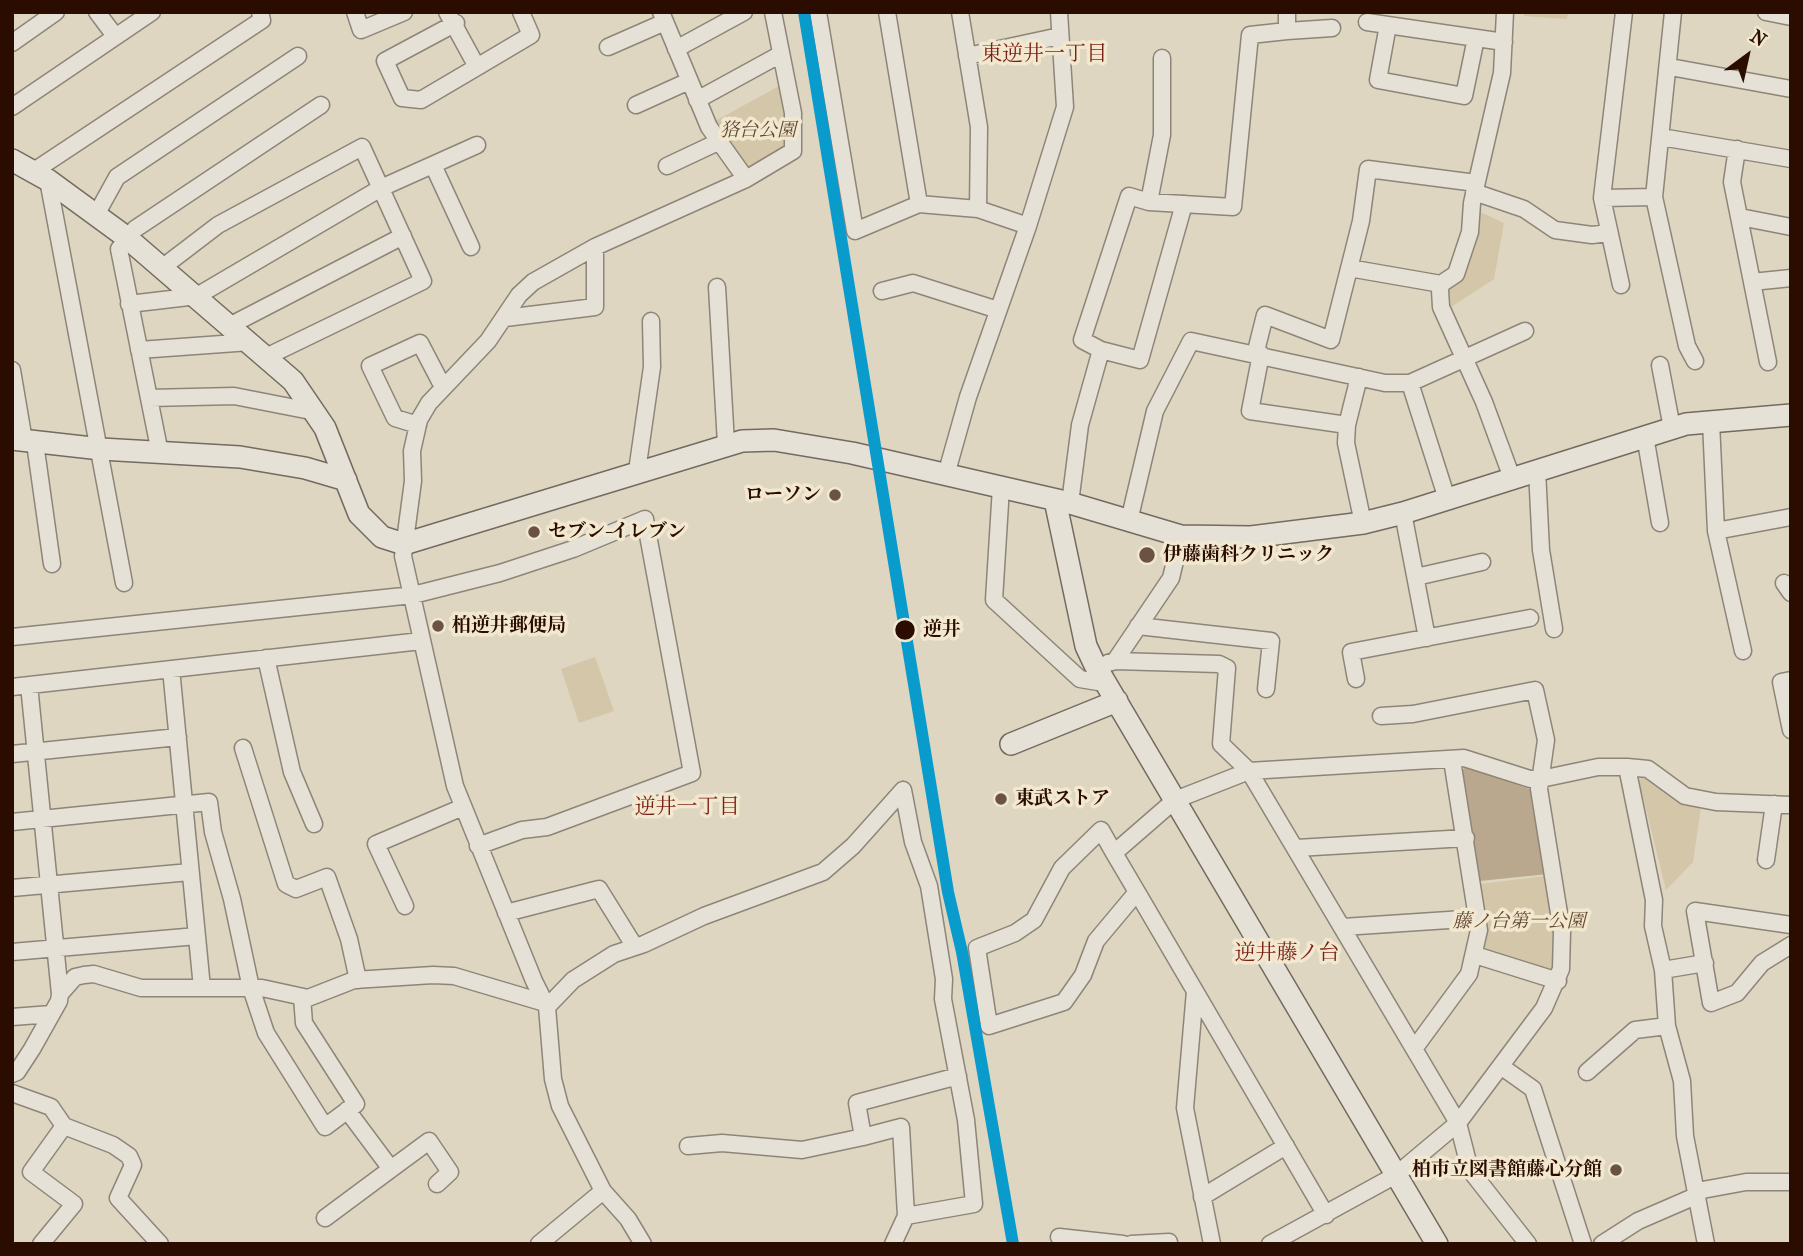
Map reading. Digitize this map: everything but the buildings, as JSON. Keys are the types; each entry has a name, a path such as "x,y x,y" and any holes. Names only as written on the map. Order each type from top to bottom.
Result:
{"street":[{"path":"12,43 56,12"},
{"path":"97,12 115,36"},
{"path":"12,107 152,12"},
{"path":"41,176 262,20 260,12"},
{"path":"355,12 362,30 404,12"},
{"path":"477,67 452,18 385,61 402,98 421,100 477,67 531,35 521,12"},
{"path":"676,49 744,12"},
{"path":"643,1244 628,1219 603,1191 560,1106 553,1079 546,1005 455,786 403,556 413,481 412,451 418,425 429,403 488,341 519,295 533,282 595,247 746,179 793,151 793,113 773,12"},
{"path":"818,12 855,231 919,204 978,209 1028,226"},
{"path":"887,12 919,204"},
{"path":"960,12 981,150 978,209"},
{"path":"946,475 968,397 1028,226 1065,107 1059,12"},
{"path":"1287,12 1287,31"},
{"path":"1349,268 1441,284 1456,274 1470,232 1475,188 1502,73 1505,12"},
{"path":"1621,285 1602,198 1624,12"},
{"path":"1674,12 1654,197 1687,346 1695,362"},
{"path":"1766,12 1791,17"},
{"path":"608,47 663,17 697,100 718,142 746,179"},
{"path":"1367,22 1504,42"},
{"path":"1388,25 1378,80 1464,96 1476,38"},
{"path":"1184,204 1140,360 1101,350 1082,340 1129,196 1149,202 1184,204 1233,207 1250,35 1332,28"},
{"path":"967,56 1060,36"},
{"path":"697,100 781,54"},
{"path":"96,215 117,177 298,56"},
{"path":"1149,202 1162,135 1162,58"},
{"path":"1670,67 1791,89"},
{"path":"636,105 690,81"},
{"path":"160,453 119,249 126,237 321,105"},
{"path":"1661,137 1791,159"},
{"path":"667,166 718,142"},
{"path":"129,304 197,296 381,188 477,145"},
{"path":"163,267 218,225 362,147 423,281 268,356"},
{"path":"1737,149 1732,182 1768,362"},
{"path":"12,160 41,176 126,237 268,356 293,381 316,412 359,514 367,525 382,537 404,544 726,444 774,440 805,444 1001,487 1181,536 1251,537 1363,523 1403,513 1672,428 1791,415"},
{"path":"433,165 471,247"},
{"path":"1347,425 1250,411 1265,315 1331,340 1361,220 1368,169 1475,188 1524,209 1555,230 1592,235 1609,233"},
{"path":"41,176 101,449 124,583"},
{"path":"1602,198 1654,197"},
{"path":"1740,217 1791,227"},
{"path":"231,325 403,236"},
{"path":"505,318 595,307 595,247"},
{"path":"1752,282 1791,278"},
{"path":"882,291 913,283 998,310"},
{"path":"1441,284 1441,307 1512,478"},
{"path":"717,287 726,444"},
{"path":"637,471 652,368 651,321"},
{"path":"1129,521 1155,411 1191,341 1385,383 1410,383 1525,331"},
{"path":"139,350 250,342"},
{"path":"418,425 395,418 370,366 420,343 443,387"},
{"path":"1101,350 1062,502 1086,646 1105,670 1116,701 1437,1244"},
{"path":"1660,365 1672,428"},
{"path":"12,370 24,441 52,565"},
{"path":"1359,377 1347,425 1346,443 1363,523"},
{"path":"1410,383 1447,499"},
{"path":"149,398 234,396 316,412"},
{"path":"1712,422 1716,531 1743,651"},
{"path":"1645,436 1660,523"},
{"path":"24,441 101,449 240,457 305,468 346,480"},
{"path":"1537,470 1541,550 1554,629"},
{"path":"1001,487 994,600 1080,679 1105,670 1219,664 1227,668 1221,744 1250,771 1458,1123 1470,1170 1528,1244"},
{"path":"1403,513 1427,638"},
{"path":"1716,531 1791,517"},
{"path":"12,637 413,595 549,557 645,519 692,773 547,827 522,830 478,846"},
{"path":"1105,670 1171,578 1181,536"},
{"path":"1416,577 1482,562"},
{"path":"1356,679 1351,652 1530,618"},
{"path":"1138,626 1271,640 1266,689"},
{"path":"60,994 35,752 20,686 421,641"},
{"path":"266,658 292,772 314,824"},
{"path":"171,669 202,988"},
{"path":"1791,680 1781,682 1791,730"},
{"path":"1270,1244 1396,1175 1458,1123 1544,1008 1558,981 1562,959 1562,932 1539,789 1546,740 1535,690 1413,714 1381,716"},
{"path":"1011,744 1116,701"},
{"path":"12,754 178,737"},
{"path":"243,748 286,884 296,889 327,877 349,939 358,980"},
{"path":"1114,853 1175,800 1250,771 1464,758 1530,779 1598,767 1648,769 1685,796 1782,805 1766,860"},
{"path":"1414,1049 1461,987 1475,955 1479,918 1452,760"},
{"path":"1627,767 1654,900 1653,926 1662,971 1667,1027 1682,1081 1685,1136 1706,1244"},
{"path":"546,1005 573,980 614,954 704,916 823,872 853,846 903,790 913,842 929,886 944,979 943,999 966,1120 974,1205 906,1216"},
{"path":"12,822 209,802 213,832 232,899 250,988 266,1033 325,1127 356,1104 304,1023 302,998"},
{"path":"405,906 376,844 463,807"},
{"path":"1137,892 1096,941 1083,975 1064,1002 989,1026 977,948 1015,933 1034,920 1062,868 1097,830 1101,830 1326,1215"},
{"path":"1297,848 1466,838"},
{"path":"12,888 190,872"},
{"path":"506,913 599,889 635,947"},
{"path":"1791,925 1695,911 1711,1003 1737,993 1762,963 1791,944"},
{"path":"1343,927 1479,918"},
{"path":"12,952 197,936"},
{"path":"1475,955 1558,981"},
{"path":"1662,971 1706,963"},
{"path":"12,1074 17,1072 32,1049 60,994 75,977 94,974 129,987 180,990 250,988 302,998 358,980 381,976 454,976 546,1005"},
{"path":"1195,991 1185,1108 1212,1244"},
{"path":"12,1017 51,1014"},
{"path":"1587,1072 1634,1030 1667,1027"},
{"path":"1502,1067 1533,1089 1583,1244"},
{"path":"863,1137 858,1103 958,1076"},
{"path":"12,1093 51,1107 64,1126 113,1145 129,1156 133,1165 118,1198 160,1244"},
{"path":"347,1110 391,1169"},
{"path":"41,1244 74,1204 31,1172 64,1126"},
{"path":"688,1146 722,1143 776,1145 802,1150 901,1127 906,1216 893,1244"},
{"path":"324,1218 429,1141 450,1172 437,1184"},
{"path":"1202,1197 1286,1146"},
{"path":"1602,1244 1638,1221 1698,1193 1746,1182 1791,1182"},
{"path":"539,1244 603,1191"},
{"path":"1059,1237 1123,1244"},
{"path":"1131,1244 1169,1242"}],"green space":[{"path":"1524,12 1568,12 1567,19 1524,16"},
{"name":"狢台公園","path":"781,85 787,115 787,144 782,151 750,169 742,168 715,121"},
{"path":"1478,211 1504,223 1494,279 1451,307 1446,291"},
{"path":"595,657 614,711 579,723 561,669"},
{"path":"1643,775 1701,807 1693,862 1666,890 1639,781"},
{"name":"藤ノ台第一公園","path":"1545,876 1556,935 1554,975 1484,954 1486,930 1480,884"}],"shaded area":[{"path":"1466,767 1532,790 1548,874 1480,881 1462,770"}],"transit line":[{"path":"804,12 948,892 962,952 1013,1244"}],"place":[{"name":"ローソン","path":"835,495"},
{"name":"セブン-イレブン","path":"534,532"},
{"name":"伊藤歯科クリニック","path":"1147,555"},
{"name":"柏逆井郵便局","path":"438,626"},
{"name":"逆井","path":"905,630"},
{"name":"東武ストア","path":"1001,799"},
{"name":"柏市立図書館藤心分館","path":"1616,1170"}],"district":[{"name":"東逆井一丁目","path":"1044,55"},
{"name":"逆井一丁目","path":"687,808"},
{"name":"逆井藤ノ台","path":"1287,954"}]}
